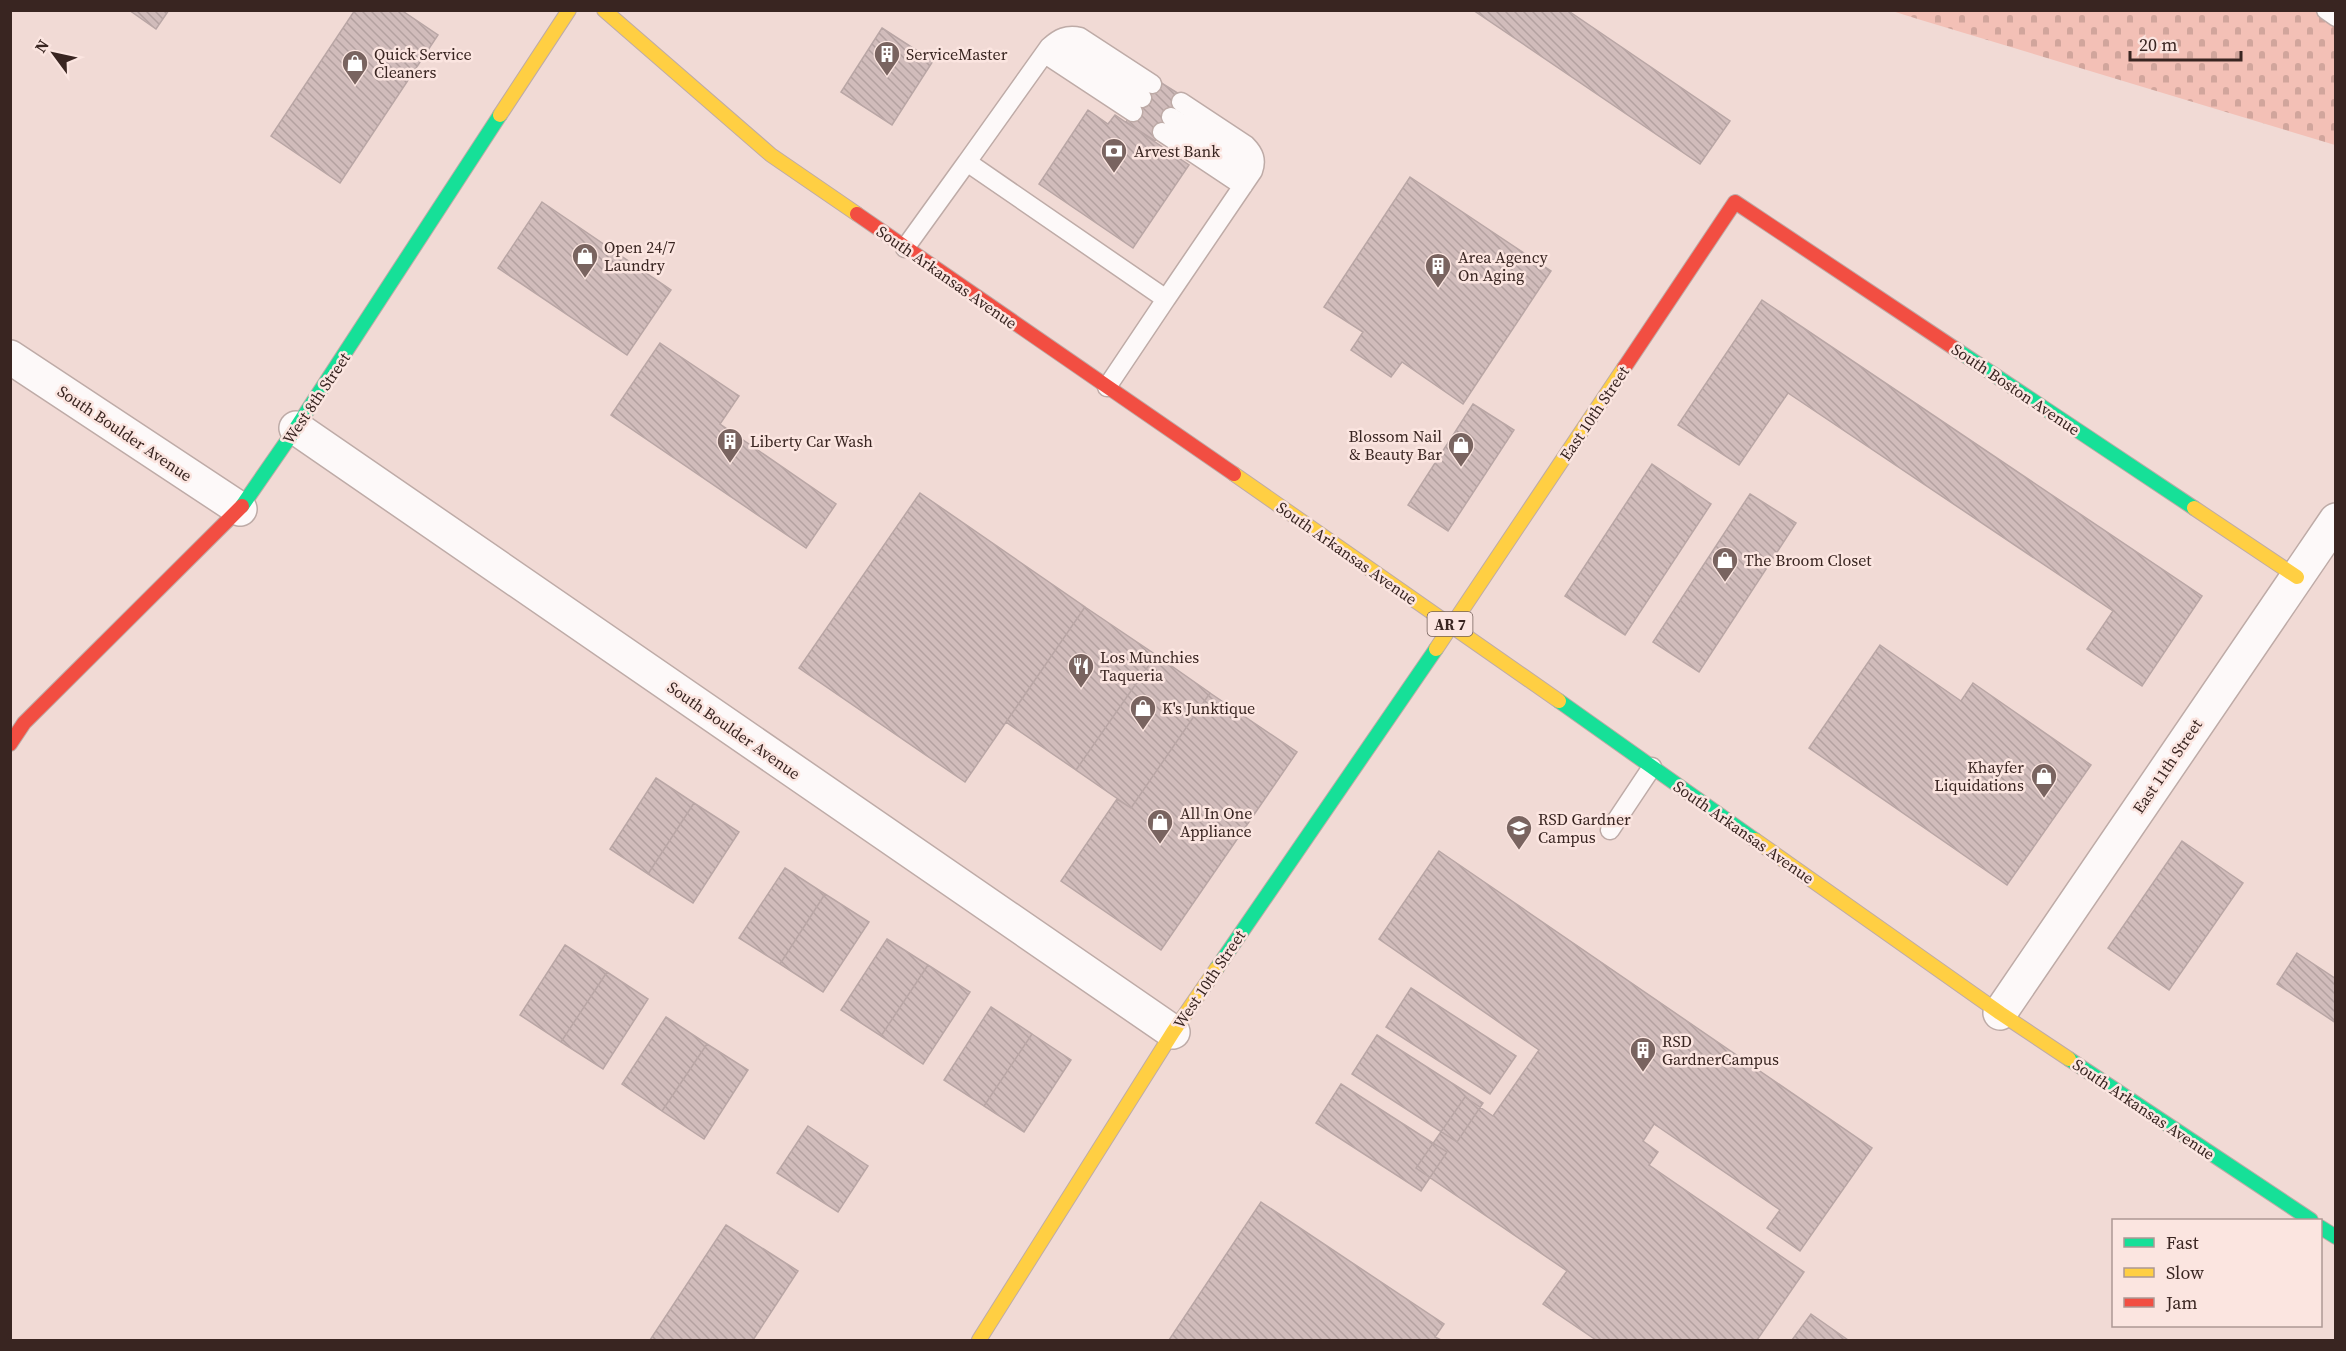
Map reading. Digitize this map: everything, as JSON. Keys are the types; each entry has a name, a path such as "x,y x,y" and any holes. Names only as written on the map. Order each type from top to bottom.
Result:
{"main road":[{"name":"West 8th Street","path":"10,744 24,723 240,509 296,428 570,10"},
{"name":"South Arkansas Avenue","path":"604,10 771,155 1452,625 2000,1013 2308,1219"},
{"name":"South Boston Avenue","path":"1736,202 2296,577"},
{"name":"East 10th Street","path":"1452,625 1736,202"},
{"name":"West 10th Street","path":"979,1341 1173,1032 1452,625"},
{"path":"2322,1228 2336,1237"}],"street":[{"name":"South Boulder Avenue","path":"10,357 240,509"},
{"name":"South Boulder Avenue","path":"296,428 1173,1032"},
{"name":"East 11th Street","path":"2000,1013 2336,520"}],"lane":[{"path":"2326,10 2336,17"},
{"path":"905,248 1050,48 1071,35 1080,37 1142,98 1050,48"},
{"path":"1107,387 1248,178 1256,163 1253,153 1246,145 1171,117 1248,178"},
{"path":"967,162 1166,299"},
{"path":"1611,830 1652,767"}],"green space":[{"path":"1892,11 2335,11 2335,145 1921,20"}],"building":[{"path":"129,10 169,10 156,29"},
{"name":"Quick Service Cleaners","path":"355,10 401,10 438,35 340,183 271,136"},
{"path":"1473,10 1567,10 1730,121 1700,164"},
{"name":"ServiceMaster","path":"882,28 933,61 892,125 841,92"},
{"path":"1155,79 1184,97 1155,141 1126,122"},
{"name":"Arvest Bank","path":"1088,110 1108,124 1115,115 1189,165 1133,248 1039,184"},
{"name":"Area Agency On Aging","path":"1410,177 1551,271 1463,404 1402,362 1391,377 1351,350 1363,332 1324,307"},
{"name":"Open 24/7 Laundry","path":"542,202 671,290 627,355 498,268"},
{"path":"1762,300 2202,596 2142,686 2087,649 2113,611 1788,393 1739,465 1678,425"},
{"name":"Liberty Car Wash","path":"660,343 739,396 720,424 836,504 806,548 611,415"},
{"name":"Blossom Nail & Beauty Bar","path":"1473,404 1514,430 1448,531 1408,505"},
{"path":"1652,464 1711,504 1625,635 1565,596"},
{"path":"920,493 1085,607 965,782 799,668"},
{"name":"The Broom Closet","path":"1750,494 1796,523 1699,672 1653,642"},
{"name":"Los Munchies Taqueria","path":"1085,607 1156,655 1076,770 1006,722"},
{"path":"1880,645 1961,701 1973,683 2091,765 2007,885 1809,748"},
{"name":"K's Junktique","path":"1156,655 1210,693 1131,808 1076,770"},
{"name":"All In One Appliance","path":"1210,693 1297,752 1161,950 1061,881 1117,799 1131,808"},
{"path":"656,778 694,803 648,874 610,849"},
{"path":"694,803 739,832 693,903 648,874"},
{"path":"2182,841 2243,883 2169,990 2108,948"},
{"name":"RSD GardnerCampus","path":"1439,851 1872,1148 1800,1251 1767,1228 1780,1210 1654,1124 1643,1141 1658,1152 1649,1165 1804,1272 1757,1340 1596,1340 1543,1304 1567,1271 1416,1168 1465,1097 1493,1116 1539,1050 1379,939"},
{"path":"785,868 825,894 780,964 739,938"},
{"path":"825,894 869,922 823,992 780,964"},
{"path":"887,939 928,965 881,1036 841,1010"},
{"path":"565,945 607,972 561,1042 520,1015"},
{"path":"2297,953 2336,979 2336,1023 2277,984"},
{"path":"928,965 970,992 923,1064 881,1036"},
{"path":"607,972 648,999 603,1069 561,1042"},
{"path":"1411,988 1516,1056 1490,1094 1386,1027"},
{"path":"991,1007 1032,1034 984,1106 944,1080"},
{"path":"666,1017 707,1044 662,1111 622,1084"},
{"path":"1032,1034 1071,1060 1024,1132 984,1106"},
{"path":"1377,1035 1483,1103 1457,1142 1352,1074"},
{"path":"707,1044 748,1070 704,1139 662,1111"},
{"path":"1341,1084 1447,1152 1421,1191 1316,1123"},
{"path":"808,1126 868,1166 838,1212 777,1173"},
{"path":"1261,1202 1444,1324 1435,1337 1441,1340 1169,1340"},
{"path":"726,1225 798,1271 753,1340 650,1340"},
{"path":"1811,1314 1848,1340 1792,1340"}],"traffic: fast":[{"path":"242,506 296,428 500,115"},
{"path":"1957,350 2194,508"},
{"path":"1217,968 1436,649"},
{"path":"1559,701 1755,840"},
{"path":"2069,1059 2309,1219"},
{"path":"2322,1228 2336,1237"}],"traffic: slow":[{"path":"500,115 569,10"},
{"path":"604,10 771,155 857,214"},
{"path":"1436,649 1624,368"},
{"path":"1234,474 1559,701"},
{"path":"2194,508 2297,577"},
{"path":"1755,840 2069,1059"},
{"path":"979,1340 1173,1032 1217,968"}],"traffic: jam":[{"path":"1624,368 1735,202 1957,350"},
{"path":"857,214 1234,474"},
{"path":"10,744 24,723 242,506"}],"place":[{"name":"ServiceMaster","path":"887,77"},
{"name":"Quick Service Cleaners","path":"355,86"},
{"name":"Arvest Bank","path":"1114,174"},
{"name":"Open 24/7 Laundry","path":"585,279"},
{"name":"Area Agency On Aging","path":"1438,289"},
{"name":"Liberty Car Wash","path":"730,464"},
{"name":"Blossom Nail & Beauty Bar","path":"1461,468"},
{"name":"The Broom Closet","path":"1725,583"},
{"name":"Los Munchies Taqueria","path":"1081,689"},
{"name":"K's Junktique","path":"1143,731"},
{"name":"Khayfer Liquidations","path":"2044,799"},
{"name":"All In One Appliance","path":"1160,845"},
{"name":"RSD Gardner Campus","path":"1519,851"},
{"name":"RSD GardnerCampus","path":"1643,1073"}]}
